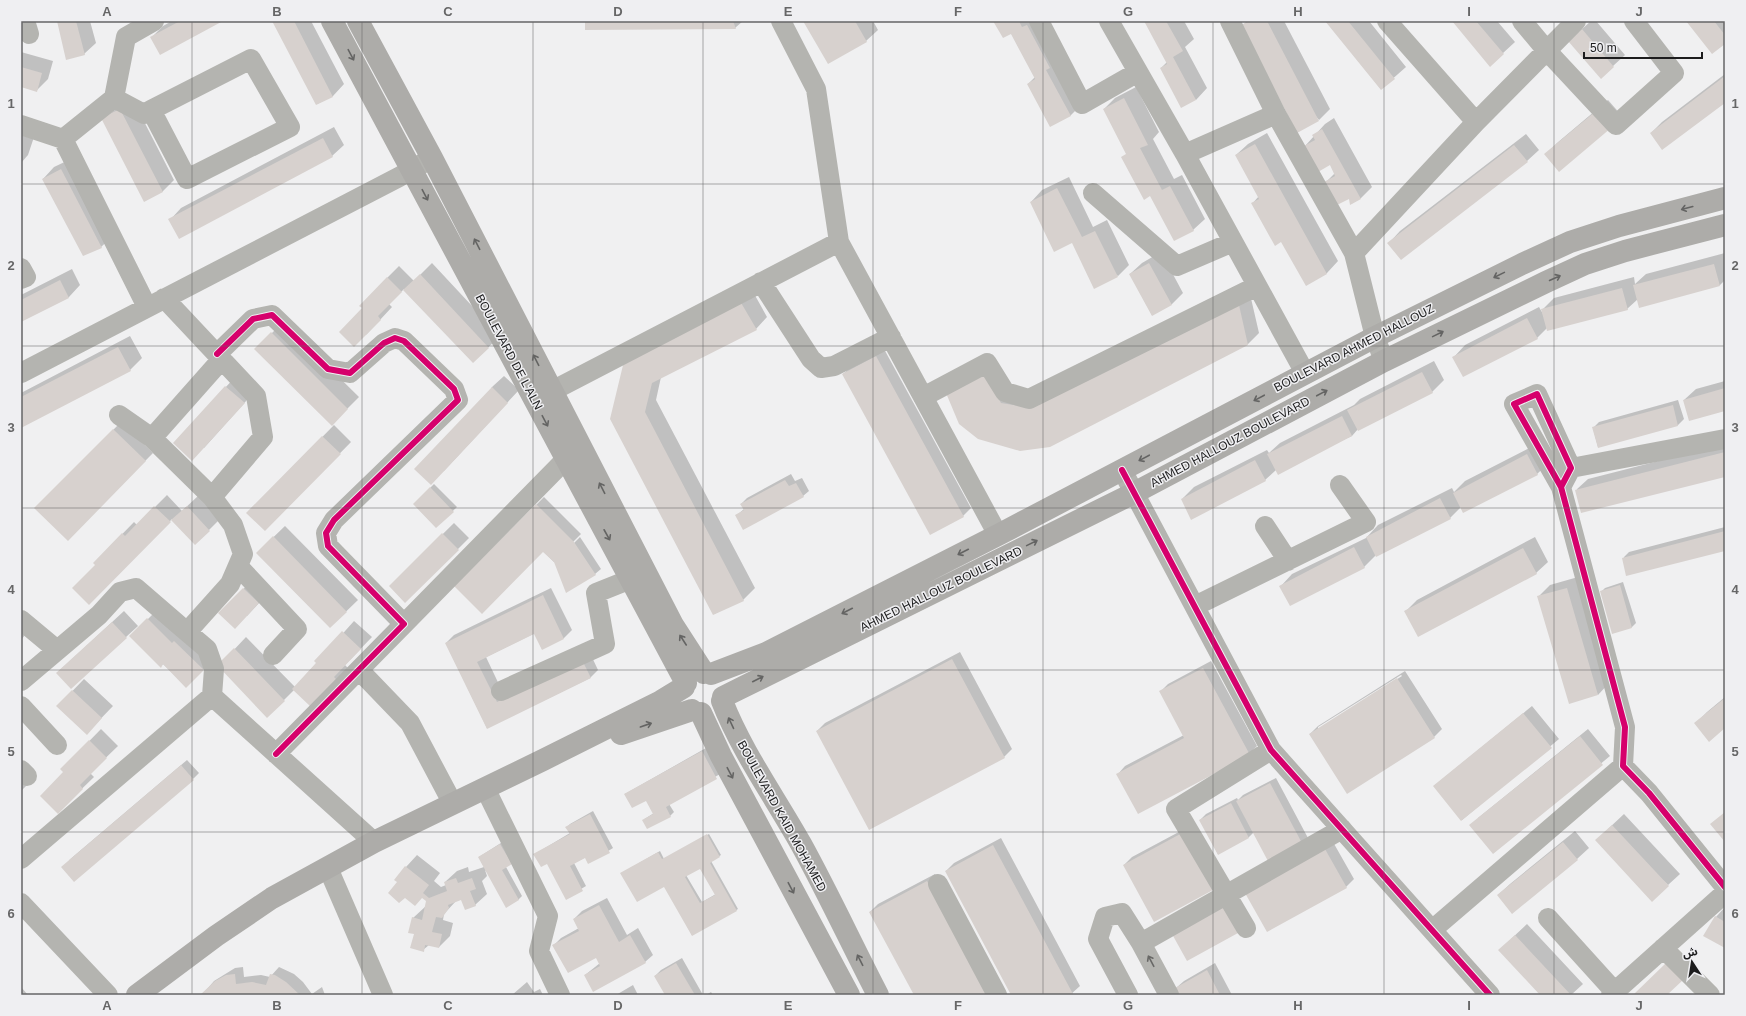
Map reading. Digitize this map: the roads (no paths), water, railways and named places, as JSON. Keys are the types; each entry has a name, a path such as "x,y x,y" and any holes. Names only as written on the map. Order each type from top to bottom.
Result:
{"main road":[{"name":"BOULEVARD DE L'ALN","path":"332,21 631,578 666,648 696,679"},
{"name":"BOULEVARD DE L'ALN","path":"358,21 432,158 673,625 696,679"},
{"name":"BOULEVARD AHMED HALLOUZ","path":"998,535 1375,336 1522,264 1570,242 1619,226 1725,198"},
{"name":"AHMED HALLOUZ BOULEVARD","path":"722,699 1134,493 1384,361 1585,264 1625,251 1725,225"},
{"name":"AHMED HALLOUZ BOULEVARD","path":"543,760 661,701 696,679 766,653 998,535"},
{"path":"661,701 668,675 666,648"},
{"path":"137,995 216,936 272,898 374,842 543,760 696,711 711,712 722,699 724,691 720,681 696,679 683,697 688,707 696,711"},
{"name":"BOULEVARD KAID MOHAMED","path":"722,699 730,723 801,844 878,995"},
{"name":"BOULEVARD KAID MOHAMED","path":"696,711 849,995"}],"street":[{"path":"64,139 114,98 126,37 154,21"},
{"path":"780,21 816,89 839,242 998,535"},
{"path":"1039,21 1082,104 1138,72"},
{"path":"1109,21 1185,154 1305,373"},
{"path":"1230,21 1276,114 1354,253 1375,336 1384,361"},
{"path":"1387,21 1476,122"},
{"path":"1522,21 1546,51 1616,125 1674,73 1634,21"},
{"path":"1354,253 1476,122 1576,21"},
{"path":"114,98 144,114 151,110 251,59 290,127 187,179 151,110"},
{"path":"1185,154 1276,114"},
{"path":"21,125 64,139 156,303 220,357 256,396 263,436 212,497"},
{"path":"21,373 412,170 432,158"},
{"path":"1093,193 1177,266 1233,242"},
{"path":"552,391 839,242"},
{"path":"21,268 26,277 21,279"},
{"path":"761,282 811,359 821,368 834,366 891,337"},
{"path":"923,397 987,363 1005,392 1029,399 1257,286"},
{"path":"152,438 253,319 272,315 328,369 350,373 384,343 394,338 404,341 454,389 458,400 334,520 326,533 328,546 404,624"},
{"path":"1432,930 1623,766 1625,727 1561,487 1514,404 1537,394 1571,468"},
{"path":"119,415 152,438 212,497 234,525 243,554 238,566 230,584 187,632"},
{"path":"1571,468 1725,439"},
{"path":"276,754 566,459"},
{"path":"1561,487 1571,468"},
{"path":"1122,470 1271,750 1490,995"},
{"path":"1195,606 1366,522 1340,485"},
{"path":"1265,526 1288,561"},
{"path":"238,566 297,629 273,655"},
{"path":"501,691 605,644 596,593 631,578"},
{"path":"21,681 99,615 120,592 136,588 207,649 214,669 212,696 21,859"},
{"path":"21,620 57,650"},
{"path":"359,670 410,723 452,804"},
{"path":"212,696 374,842"},
{"path":"21,706 57,745"},
{"path":"1246,928 1227,893 1176,809 1271,750"},
{"path":"1623,766 1649,793 1725,887"},
{"path":"485,788 548,916 539,951 560,995"},
{"path":"1141,943 1227,893 1342,830"},
{"path":"328,868 384,995"},
{"path":"938,884 997,995"},
{"path":"1548,918 1613,993 1725,892"},
{"path":"21,902 108,995"},
{"path":"1128,995 1098,939 1105,917 1122,913 1141,943 1169,995"},
{"path":"1663,948 1710,995"}]}
